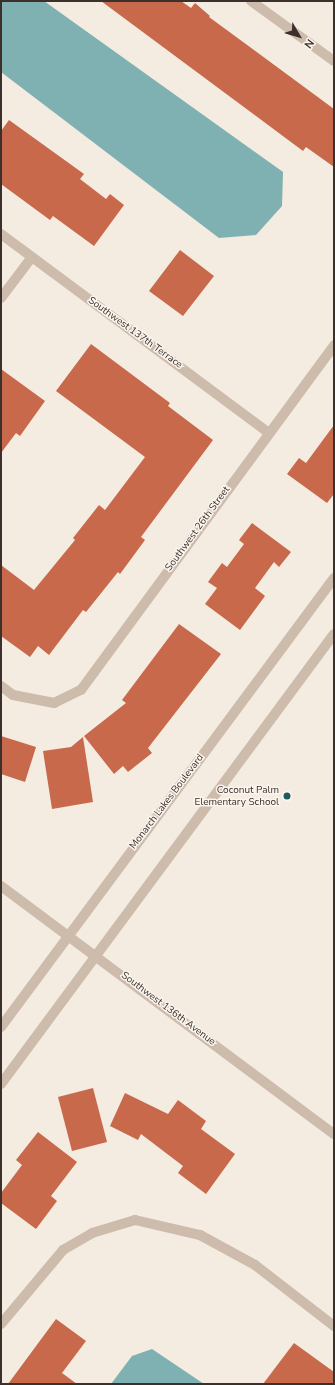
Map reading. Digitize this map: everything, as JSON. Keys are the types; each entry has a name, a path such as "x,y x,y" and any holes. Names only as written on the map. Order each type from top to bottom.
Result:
{"street":[{"path":"251,1 334,61"},
{"name":"Southwest 137th Terrace","path":"1,234 268,432"},
{"path":"1,298 32,257"},
{"name":"Southwest 26th Street","path":"1,686 13,695 54,703 81,690 268,432 334,344"},
{"name":"Monarch Lakes Boulevard","path":"1,1027 334,578"},
{"path":"1,1084 334,634"},
{"name":"Southwest 136th Avenue","path":"1,886 96,955 334,1134"},
{"path":"1,1324 63,1250 92,1233 135,1220 200,1235 255,1265 334,1326"}],"water":[{"path":"1,1 44,1 283,172 282,206 256,235 219,238 1,72"},
{"path":"152,1349 204,1384 111,1384 132,1356"}],"building":[{"path":"101,1 181,1 191,8 195,3 210,16 209,17 334,109 334,167 306,147 303,151"},
{"path":"9,120 84,174 80,179 106,199 110,194 124,205 94,246 53,216 50,220 1,184 1,131"},
{"path":"180,250 214,276 183,316 149,291"},
{"path":"91,344 170,403 168,406 213,440 141,537 145,540 120,574 118,572 86,612 83,610 49,655 38,646 30,657 1,636 1,565 34,590 75,540 73,538 99,505 105,510 145,457 56,391"},
{"path":"1,369 45,401 20,436 16,433 1,453"},
{"path":"334,425 334,494 327,503 287,474 299,458 306,463"},
{"path":"252,523 291,552 279,567 274,562 255,588 265,596 240,630 205,604 217,588 208,582 222,563 227,567 244,544 239,540"},
{"path":"179,624 221,654 148,748 152,753 128,772 123,766 114,774 84,736 126,703 122,700"},
{"path":"1,736 36,747 25,782 1,774"},
{"path":"83,737 93,802 52,809 43,751 71,747"},
{"path":"93,1088 107,1142 72,1151 58,1097"},
{"path":"125,1093 168,1114 178,1100 206,1121 201,1129 235,1154 206,1194 178,1173 183,1166 141,1134 138,1140 110,1126"},
{"path":"38,1132 77,1162 51,1196 57,1201 36,1229 1,1203 1,1193 22,1165 16,1160"},
{"path":"56,1319 86,1341 62,1373 77,1384 8,1384"},
{"path":"294,1343 334,1372 334,1384 263,1384"}],"place":[{"name":"Coconut Palm Elementary School","path":"287,796"}]}
